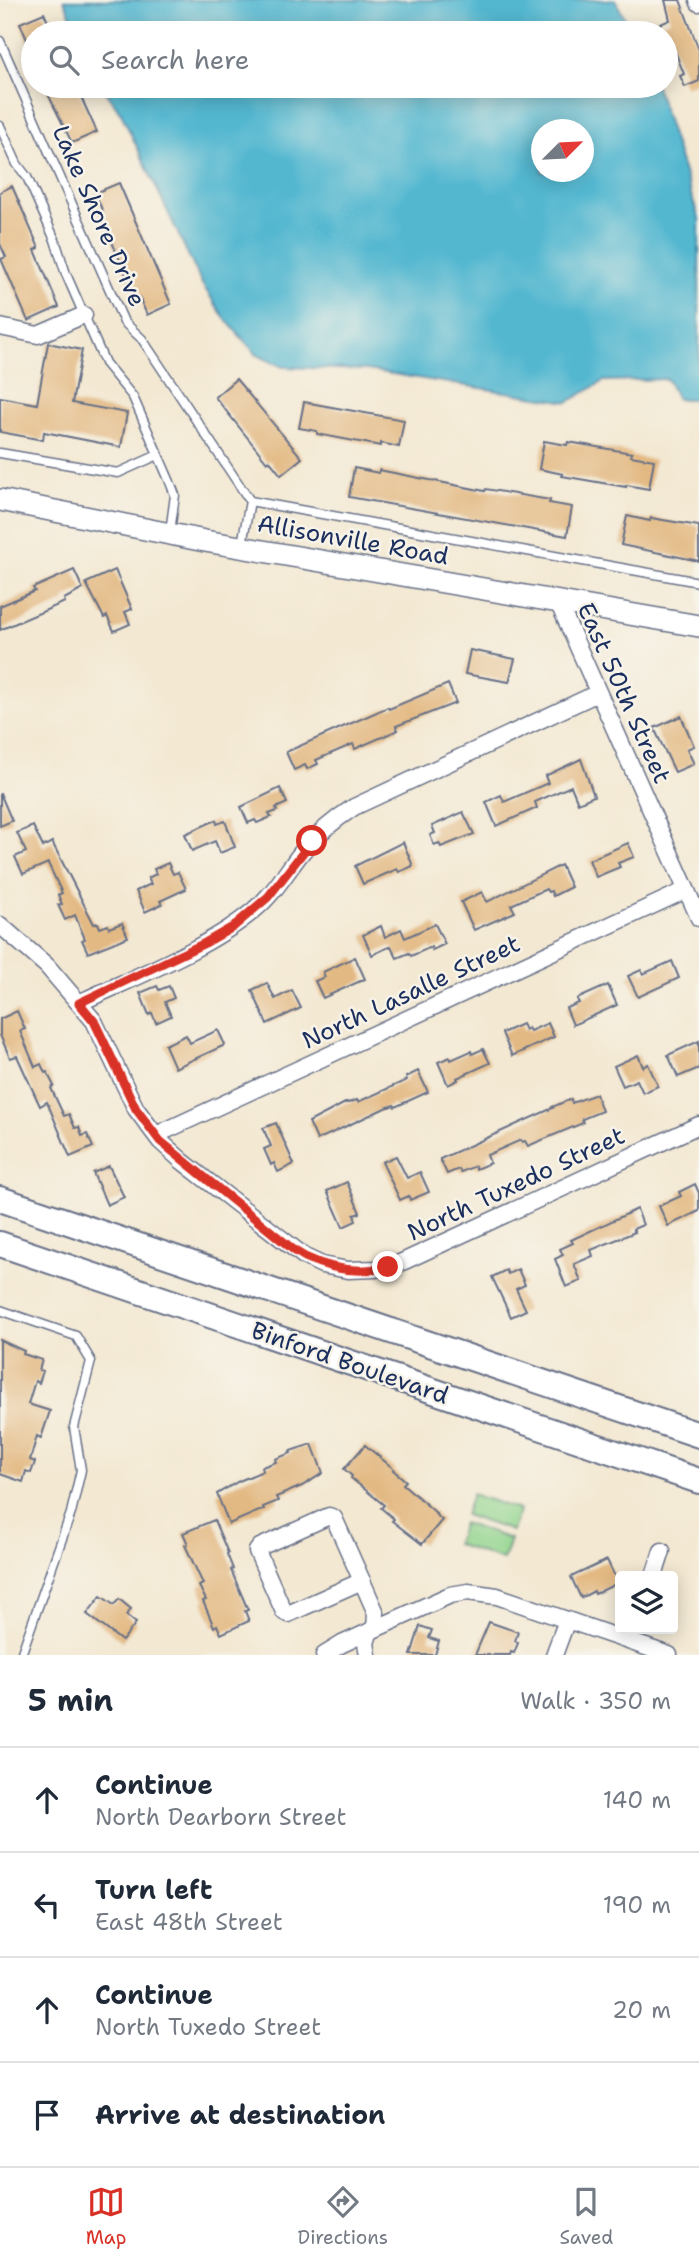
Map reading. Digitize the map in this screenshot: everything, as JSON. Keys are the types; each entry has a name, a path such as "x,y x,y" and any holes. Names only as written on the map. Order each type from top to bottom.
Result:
{"main road":[{"name":"Allisonville Road","path":"0,500 169,534 699,626"},
{"name":"Binford Boulevard","path":"0,1199 699,1435"},
{"name":"Binford Boulevard","path":"0,1244 699,1482"}],"street":[{"path":"0,327 38,335 84,315"},
{"name":"East 50th Street","path":"558,602 699,918"},
{"path":"79,1003 233,927 268,897 322,830 354,807 598,693"},
{"name":"North Lasalle Street","path":"156,1135 687,890"},
{"name":"North Tuxedo Street","path":"0,925 47,966 94,1021 136,1109 156,1135 182,1161 295,1251 322,1265 348,1270 375,1269 400,1263 699,1125"},
{"path":"362,1581 288,1614 257,1551 260,1547 332,1517 362,1581 376,1614 373,1630 366,1643 368,1655"},
{"path":"656,1571 662,1551"},
{"path":"324,1655 444,1597 468,1592 497,1596 566,1620 634,1635 669,1655"},
{"path":"554,1655 566,1620"}],"lane":[{"name":"Lake Shore Drive","path":"0,41 21,89"},
{"name":"Lake Shore Drive","path":"25,98 124,322 142,339 250,501"},
{"path":"0,126 17,164 27,177 109,370 133,397 159,455 175,495 169,534"},
{"path":"0,453 118,473 159,455"},
{"path":"242,547 250,501 699,582"},
{"path":"0,1310 76,1336 91,1361 74,1427 81,1470 71,1513 21,1655"}],"green space":[{"path":"472,1494 519,1510 512,1531 465,1515"},
{"path":"463,1523 510,1539 503,1560 456,1544"}],"water":[{"path":"64,0 615,0 626,21 73,21"},
{"path":"110,98 660,98 699,219 699,399 677,399 667,379 604,381 568,402 367,370 283,367 257,355 226,320 202,284 121,113"}],"building":[{"path":"665,0 680,0 699,50 699,81 685,87 680,76 684,74 678,59 678,21 668,21 670,20"},
{"path":"44,13 48,21 25,21"},
{"path":"50,98 81,98 97,132 72,143"},
{"path":"119,183 171,304 147,315 139,297 136,298 100,214 103,212 95,193"},
{"path":"12,186 39,248 35,250 59,307 28,321 1,259 6,257 0,244 0,192"},
{"path":"48,343 82,350 72,403 127,413 121,447 44,432 43,440 0,432 0,397 37,404"},
{"path":"236,379 302,458 281,475 269,460 267,462 215,397"},
{"path":"304,402 404,420 399,447 317,434 317,431 299,428"},
{"path":"544,441 567,445 568,442 632,453 631,456 654,460 649,489 562,476 563,474 539,469"},
{"path":"354,468 550,500 549,503 572,507 567,536 349,497"},
{"path":"627,516 699,526 699,561 621,545"},
{"path":"74,570 83,589 64,599 65,602 0,630 0,606"},
{"path":"115,570 132,609 125,612 130,624 114,631 86,583"},
{"path":"470,650 515,659 509,682 465,674"},
{"path":"448,684 456,703 396,726 398,730 355,749 353,744 316,760 318,764 307,769 305,765 294,770 286,752"},
{"path":"681,716 694,746 687,749 694,764 675,772 654,728"},
{"path":"581,759 594,796 578,803 571,786 535,802 537,808 496,826 486,802 501,795 504,802 548,783 545,776"},
{"path":"280,788 287,803 269,814 271,817 257,823 255,820 248,823 241,807"},
{"path":"0,793 12,821 0,826"},
{"path":"463,812 474,834 441,847 439,843 434,845 430,835 435,833 432,826"},
{"path":"216,820 217,824 225,821 235,847 220,853 215,841 192,851 185,834"},
{"path":"33,826 43,847 52,842 94,924 98,923 100,928 108,925 109,928 122,923 128,937 88,953 75,915 65,920 58,905 62,904 58,895 62,893 48,863 23,874 15,857 26,852 17,833"},
{"path":"403,842 413,866 399,872 397,869 363,884 355,866"},
{"path":"628,843 634,857 618,863 620,867 596,877 589,860"},
{"path":"168,863 173,874 178,872 186,889 160,901 162,904 145,912 136,891 151,884 148,878 156,874 154,869"},
{"path":"561,865 571,887 553,896 551,891 546,889 511,905 515,912 474,930 461,902 482,892 487,902"},
{"path":"435,924 445,944 411,956 409,953 397,958 391,946 372,955 363,935 381,926 385,937 401,929 405,938"},
{"path":"355,957 365,979 323,998 315,981 325,977 323,972"},
{"path":"672,961 679,978 638,997 628,976 641,970 643,974"},
{"path":"267,983 275,999 292,990 301,1008 267,1024 252,990"},
{"path":"608,985 617,1005 573,1025 566,1008 579,1003 577,999"},
{"path":"157,986 159,990 169,986 174,998 165,1002 171,1016 156,1023 152,1013 149,1015 140,993"},
{"path":"17,1011 25,1029 20,1031 35,1067 41,1064 45,1073 47,1072 64,1116 69,1114 75,1128 79,1127 82,1136 87,1134 93,1147 70,1157 47,1102 40,1106 17,1056 10,1058 0,1035 0,1019"},
{"path":"548,1023 554,1037 512,1056 502,1033 522,1024 525,1030 528,1028 530,1031"},
{"path":"218,1030 225,1045 175,1068 165,1045 186,1035 190,1043"},
{"path":"699,1041 699,1068 678,1077 668,1055"},
{"path":"483,1049 490,1063 448,1085 438,1062"},
{"path":"638,1055 643,1067 648,1064 658,1086 643,1093 637,1080 623,1086 614,1066"},
{"path":"418,1071 428,1092 395,1107 394,1105 383,1109 317,1140 309,1122 347,1102 358,1102 407,1080 406,1077"},
{"path":"596,1094 602,1111 582,1119 583,1123 528,1146 521,1140 487,1155 490,1163 476,1169 475,1166 447,1174 440,1159 571,1099 572,1103"},
{"path":"276,1123 294,1164 278,1172 274,1163 271,1165 264,1149 271,1146 263,1128"},
{"path":"396,1156 407,1178 420,1172 429,1192 410,1200 409,1196 400,1200 382,1162"},
{"path":"109,1166 124,1197 107,1205 93,1173"},
{"path":"347,1182 360,1213 354,1215 356,1221 343,1227 327,1191"},
{"path":"695,1184 699,1193 699,1211 668,1226 659,1206 681,1196 679,1192"},
{"path":"637,1209 643,1225 633,1229 635,1232 591,1250 593,1256 574,1264 581,1281 566,1287 555,1259 563,1255 560,1249 573,1243 571,1240"},
{"path":"518,1269 525,1285 516,1289 526,1310 511,1317 492,1277 506,1270 508,1274"},
{"path":"0,1340 24,1351 23,1354 42,1360 39,1370 43,1371 39,1383 35,1381 28,1404 50,1411 41,1438 37,1436 30,1460 35,1462 31,1473 26,1471 23,1482 0,1474"},
{"path":"312,1444 323,1473 276,1497 278,1501 263,1507 264,1509 229,1524 217,1494 263,1471 262,1467 276,1462 275,1459 291,1453 290,1451"},
{"path":"365,1445 394,1469 406,1481 403,1484 442,1520 422,1544 392,1521 394,1519 381,1508 384,1505 344,1469"},
{"path":"214,1520 248,1610 245,1611 249,1621 221,1634 217,1625 214,1627 203,1601 206,1600 199,1586 203,1584 185,1545 188,1544 183,1533"},
{"path":"607,1560 615,1577 615,1584 581,1598 571,1577"},
{"path":"101,1596 114,1605 119,1599 131,1609 126,1615 136,1623 122,1641 87,1614"},
{"path":"489,1622 518,1632 514,1653 475,1655"},
{"path":"420,1626 432,1630 429,1638 439,1641 435,1655 411,1655"}],"route":[{"path":"312,841 281,883 254,911 233,927 79,1003 94,1021 131,1100 145,1123 182,1161 305,1257 322,1265 348,1270 388,1267"}]}
